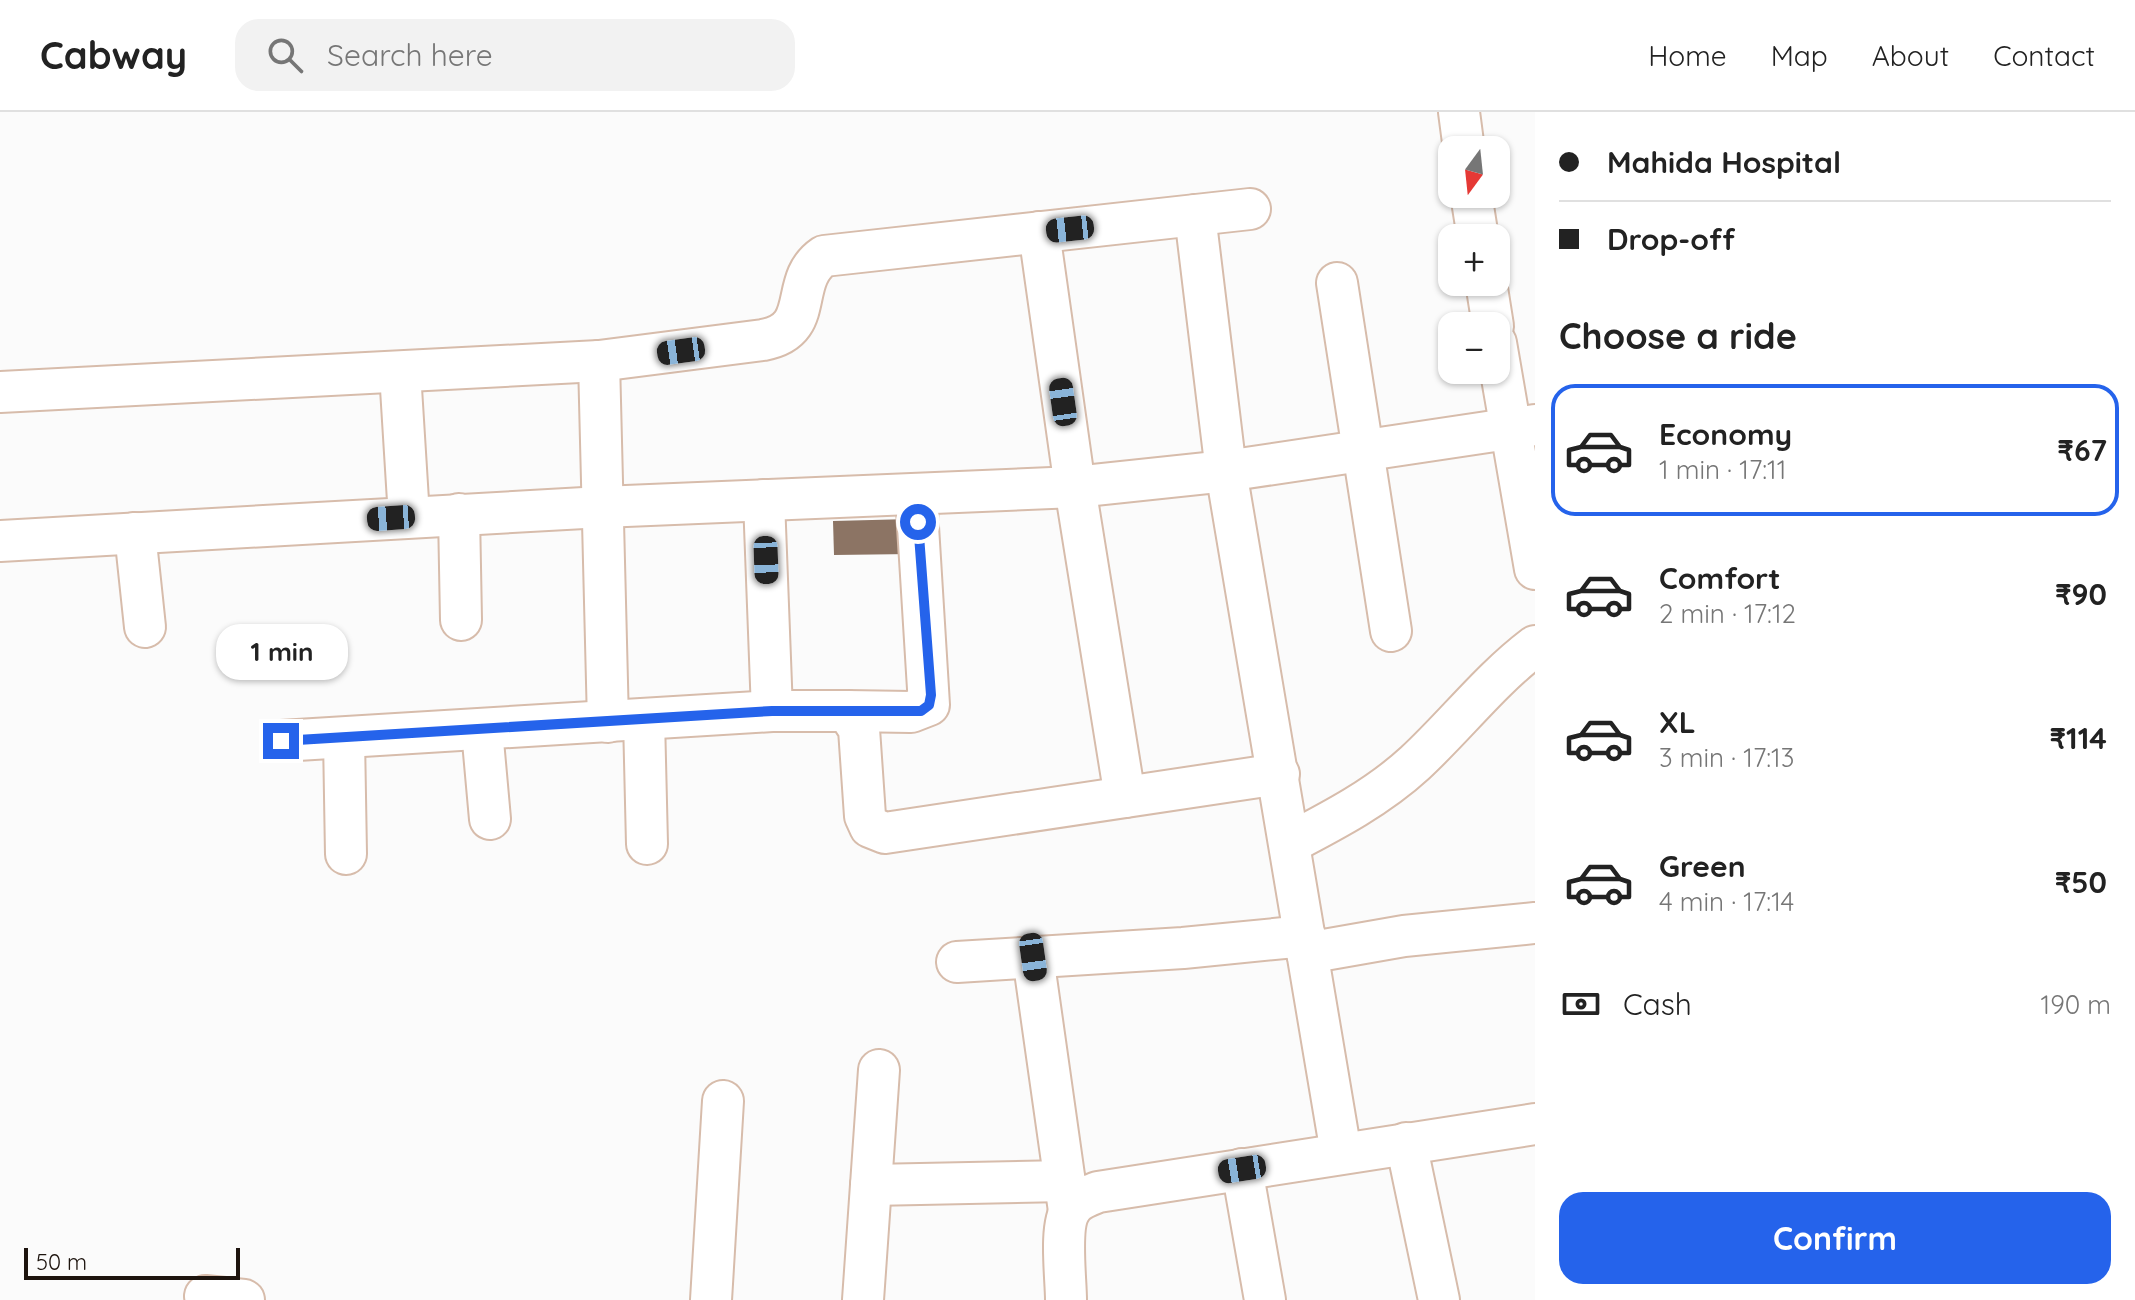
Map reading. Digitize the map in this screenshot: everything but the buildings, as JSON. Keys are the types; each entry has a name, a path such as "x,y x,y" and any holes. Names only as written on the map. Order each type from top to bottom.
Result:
{"street":[{"path":"1459,112 1462,136"},
{"path":"0,392 599,361 779,337 791,328 813,263 824,256 1250,209"},
{"path":"1195,215 1226,471 1341,1153"},
{"path":"1039,232 1075,487 1125,797"},
{"path":"1337,283 1391,631"},
{"path":"599,361 602,507 626,720 647,844"},
{"path":"400,372 409,517"},
{"path":"1509,384 1523,428 1535,569"},
{"path":"0,541 459,514 1075,487 1226,471 1523,428"},
{"path":"281,741 772,711 911,712 929,705 916,494"},
{"path":"764,500 772,711"},
{"path":"459,514 461,620"},
{"path":"135,533 145,627"},
{"path":"1290,843 1342,816 1385,788 1415,762 1506,668 1535,646"},
{"path":"847,711 859,729 865,816 870,827 877,832 1279,774"},
{"path":"482,730 490,819"},
{"path":"344,738 346,854"},
{"path":"957,962 1306,944 1535,923"},
{"path":"1033,957 1067,1196 1066,1300"},
{"path":"863,1300 879,1070"},
{"path":"711,1300 723,1101"},
{"path":"871,1185 1067,1196 1079,1200 1098,1192 1535,1124"},
{"path":"1406,1143 1439,1300"},
{"path":"1242,1169 1265,1300"},
{"path":"205,1296 244,1300"}],"route":[{"path":"281,741 772,711 921,711 929,705 931,695 918,522"}]}
